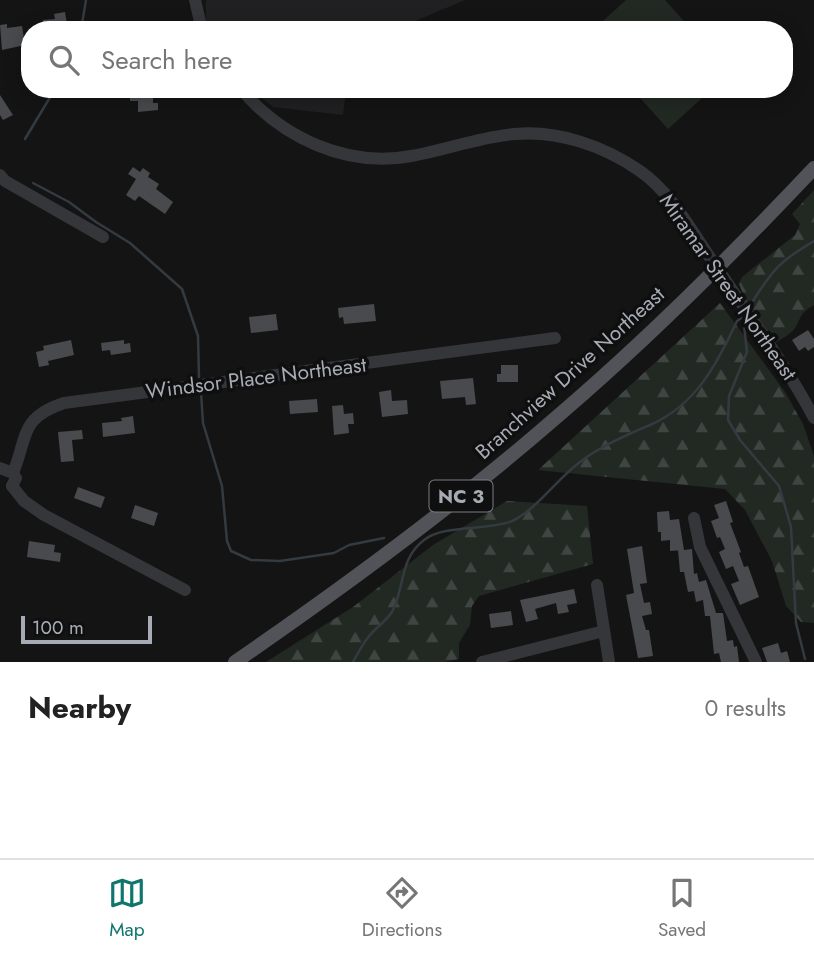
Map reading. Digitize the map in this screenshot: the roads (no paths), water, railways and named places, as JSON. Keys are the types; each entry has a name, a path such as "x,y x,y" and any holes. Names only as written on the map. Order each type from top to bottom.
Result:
{"main road":[{"name":"Branchview Drive Northeast","path":"235,662 365,570 466,493 560,415 717,268 814,168"}],"street":[{"path":"195,0 200,21"},
{"name":"Miramar Street Northeast","path":"249,98 297,136 333,152 364,159 408,157 487,138 517,134 551,135 580,142 619,159 658,186 680,212 803,397 814,418"},
{"path":"0,175 5,181 103,237"},
{"name":"Windsor Place Northeast","path":"8,483 29,425 44,411 64,402 555,338"},
{"path":"803,397 814,389"},
{"path":"0,468 5,468 8,483 24,501 44,515 185,590"},
{"path":"694,518 700,547 756,662"},
{"path":"597,586 609,662"},
{"path":"482,662 604,631"}],"waterway":[{"path":"82,21 86,0"},
{"path":"25,139 50,98"},
{"path":"33,183 69,202 130,243 182,289 198,336 199,377"},
{"path":"751,304 778,267 814,241"},
{"path":"743,316 747,352 729,396 728,420 740,440 779,486 791,527 796,623 805,659"},
{"path":"353,662 367,638 392,612 406,565 424,540 443,532 512,521 530,510 588,456 666,417 703,382 737,321 744,316"},
{"path":"201,392 203,423 222,486 227,541 231,551 251,560 280,561 334,553 349,545 384,538"}]}
